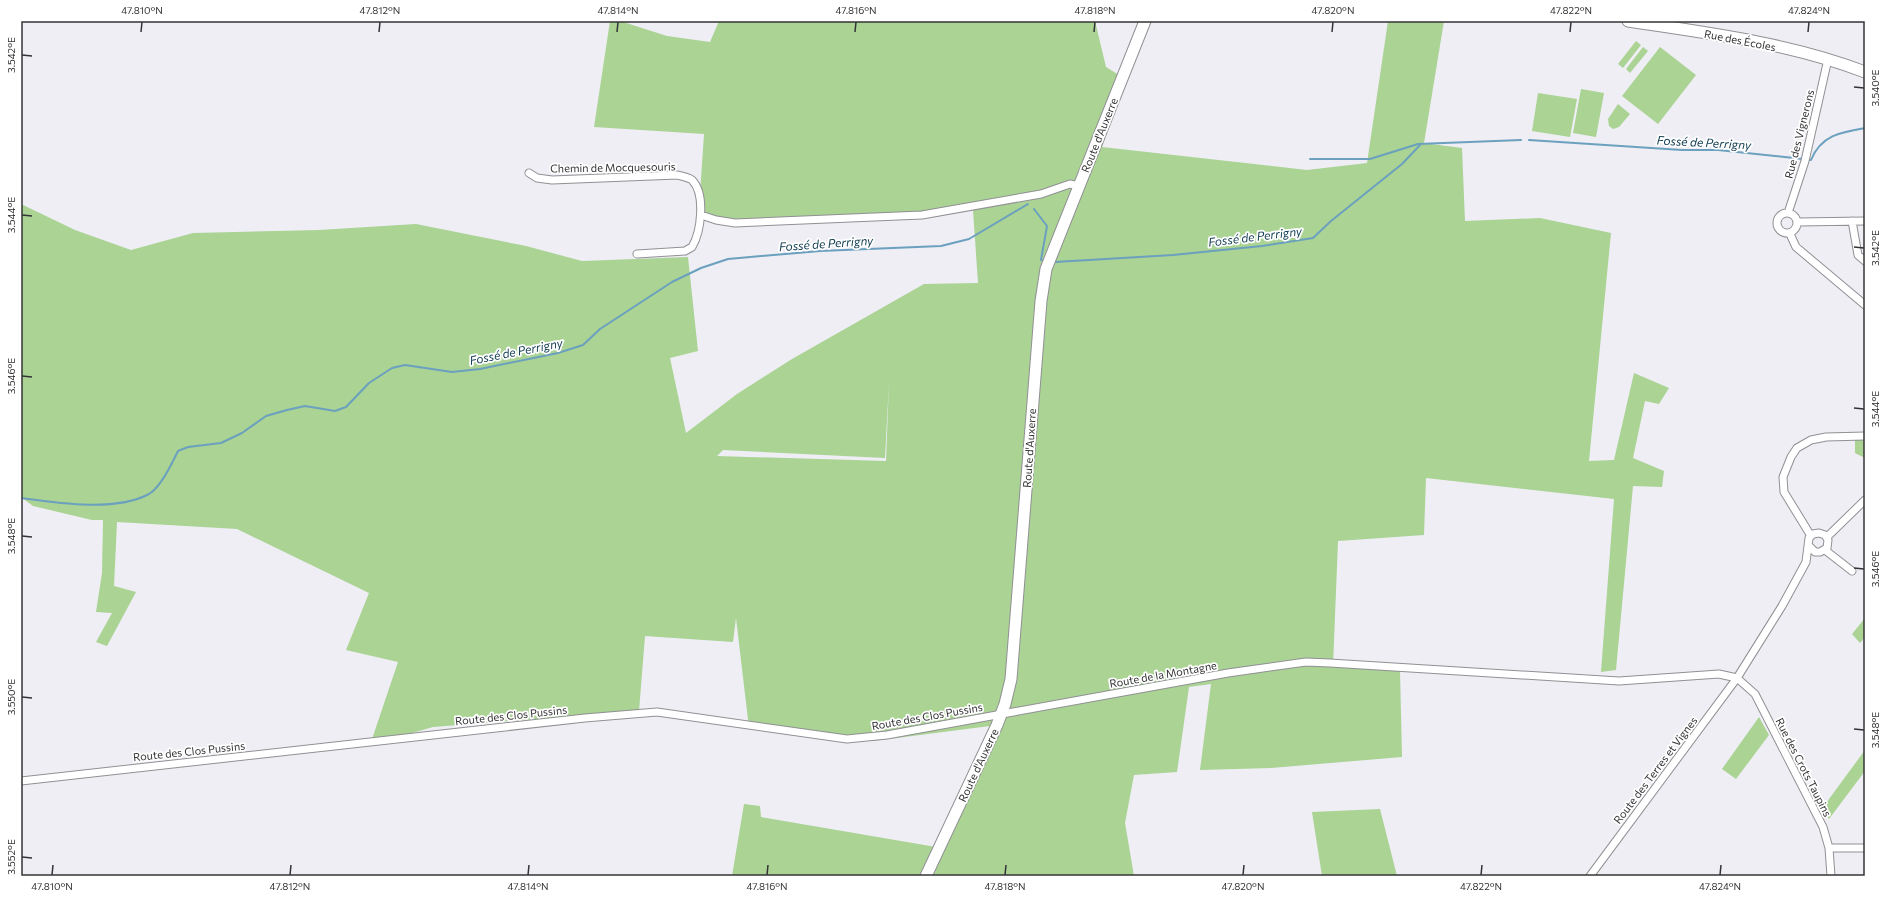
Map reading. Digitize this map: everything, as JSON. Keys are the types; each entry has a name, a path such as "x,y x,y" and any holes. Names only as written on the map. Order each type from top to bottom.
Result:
{"street":[{"name":"Route d'Auxerre","path":"926,876 1001,714 1008,692 1013,663 1042,290 1048,261 1145,21"},
{"name":"Rue des Écoles","path":"1628,21 1751,41 1828,59 1865,72"},
{"name":"Rue des Vignerons","path":"1788,213 1805,159 1828,59"},
{"name":"Chemin de Mocquesouris","path":"529,173 537,178 552,180 677,175 690,178 695,184 701,203 701,215 692,247 685,251 637,254"},
{"path":"701,215 716,220 735,222 922,215 1041,194 1070,184 1079,186"},
{"path":"1790,234 1781,232 1777,226 1779,216 1788,213 1794,216 1798,222"},
{"path":"1852,221 1858,255 1865,261"},
{"path":"1798,222 1865,221"},
{"path":"1790,234 1795,230 1798,222"},
{"path":"1790,234 1796,247 1865,305"},
{"path":"1811,536 1784,492 1783,477 1790,457 1798,448 1811,440 1826,437 1865,436"},
{"path":"1827,537 1865,500"},
{"path":"1806,562 1809,540 1811,536 1819,533 1827,537"},
{"path":"1806,562 1818,552 1825,550 1828,545 1827,537"},
{"path":"1809,546 1812,550 1818,552"},
{"path":"1825,550 1852,571"},
{"name":"Route des Terres et Vignes","path":"1590,876 1737,678 1782,606 1806,562"},
{"name":"Route de la Montagne","path":"1001,714 1228,673 1306,662 1330,662 1619,681 1719,674 1737,678"},
{"name":"Rue des Crots Taupins","path":"1737,678 1755,694 1823,827 1829,848 1831,876"},
{"name":"Route des Clos Pussins","path":"21,781 577,719 657,712 847,739 925,730 1001,714"},
{"path":"1829,848 1865,848"}],"green space":[{"path":"610,21 620,21 667,36 710,42 719,21 1095,21 1106,67 1127,80 1102,147 1307,170 1367,163 1388,21 1444,21 1424,143 1462,148 1465,221 1540,218 1611,233 1589,461 1614,460 1634,373 1669,388 1659,404 1645,401 1633,458 1664,471 1662,487 1633,486 1616,670 1601,672 1614,499 1426,478 1424,535 1338,541 1333,666 1400,671 1402,757 1271,768 1200,770 1211,684 1189,687 1177,772 1134,775 1125,823 1134,876 732,876 744,804 760,806 761,817 936,847 990,726 873,741 749,728 736,618 733,642 645,636 639,711 433,727 370,745 398,662 346,650 369,593 237,529 117,522 114,586 136,592 107,646 96,642 112,613 96,612 102,573 103,520 92,520 33,506 21,497 21,204 75,230 131,250 193,233 319,230 416,224 526,246 582,261 688,257 698,351 670,358 686,433 737,394 792,359 924,284 978,283 973,210 731,223 699,209 704,134 594,127","holes":["889,382 886,461 717,456 723,450 885,458"]},
{"path":"1636,41 1641,45 1623,68 1618,64"},
{"path":"1643,47 1648,51 1630,73 1626,69"},
{"path":"1660,47 1696,75 1658,124 1622,96"},
{"path":"1581,89 1604,93 1596,137 1573,133"},
{"path":"1538,93 1577,99 1570,137 1532,131"},
{"path":"1618,104 1630,114 1619,127 1613,129 1609,126 1608,119"},
{"path":"1855,439 1865,439 1865,458 1855,453"},
{"path":"1865,618 1865,637 1860,643 1852,634"},
{"path":"1759,717 1769,735 1736,779 1722,769"},
{"path":"1865,750 1865,771 1829,819 1821,810"},
{"path":"1380,809 1397,876 1322,876 1312,812"}],"waterway":[{"name":"Fossé de Perrigny","path":"1807,160 1811,160 1820,145 1833,136 1840,133 1865,128"},
{"name":"Fossé de Perrigny","path":"1310,159 1370,159 1418,144 1521,140"},
{"name":"Fossé de Perrigny","path":"1529,140 1682,150 1718,150 1803,159"},
{"name":"Fossé de Perrigny","path":"1055,262 1173,255 1262,246 1313,238 1331,221 1402,164 1421,144"},
{"name":"Fossé de Perrigny","path":"21,498 86,505 120,503 136,500 149,494 158,486 178,451 188,447 221,443 242,433 266,416 287,410 305,406 335,411 346,407 369,383 392,368 405,365 452,372 480,369 558,353 583,345 600,329 672,282 701,268 728,259 820,251 941,246 969,239 1028,204"},
{"name":"Fossé de Perrigny","path":"1034,209 1047,226 1042,260"}]}
